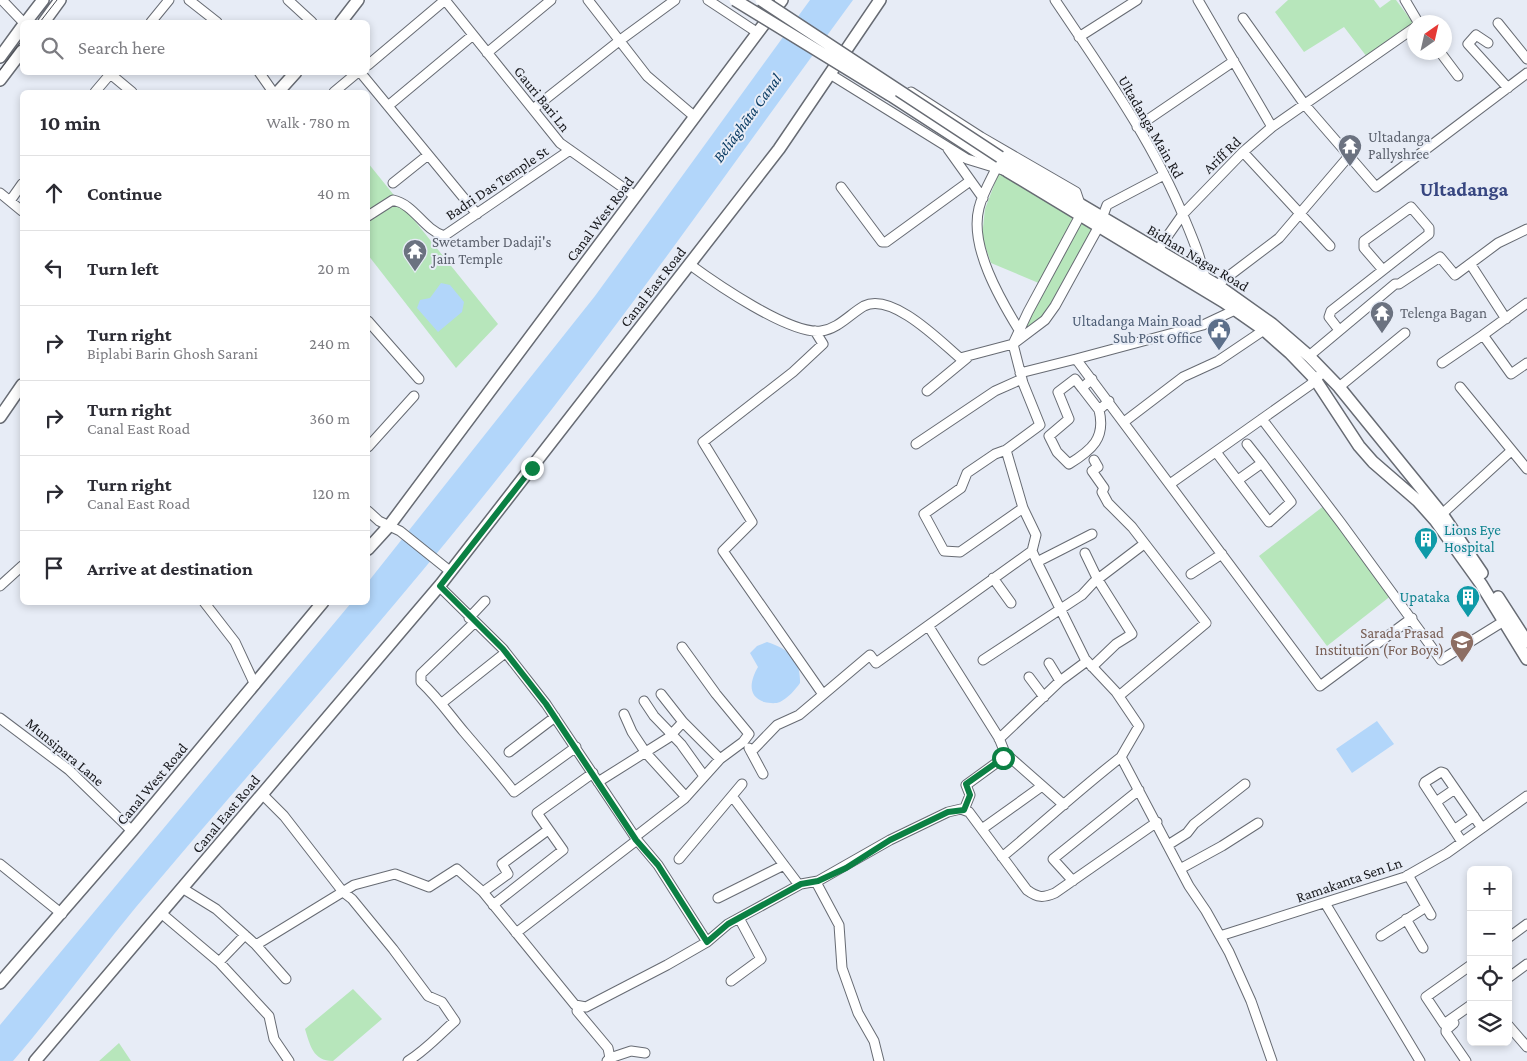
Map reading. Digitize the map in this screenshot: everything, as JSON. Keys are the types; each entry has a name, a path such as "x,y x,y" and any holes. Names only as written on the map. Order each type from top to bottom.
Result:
{"main road":[{"path":"27,20 43,0"},
{"path":"47,20 60,0"},
{"path":"343,20 358,0"},
{"name":"Bidhan Nagar Road","path":"735,0 890,94 1000,165 1082,209 1264,330 1319,375 1339,387 1442,514 1527,642"},
{"name":"Bidhan Nagar Road","path":"761,0 1000,165"},
{"name":"Canal East Road","path":"35,1061 440,586 447,568 779,149 880,0"},
{"name":"Canal West Road","path":"370,547 389,526 758,33 777,2"},
{"path":"0,57 20,30"},
{"path":"0,80 20,54"},
{"path":"280,90 293,75"},
{"name":"Bidhan Nagar Road","path":"1101,222 1217,285 1272,324 1309,356 1358,446 1373,462 1418,501 1435,520 1481,584 1527,659"},
{"path":"0,417 20,388"},
{"name":"Canal West Road","path":"0,983 132,832 321,605"}],"street":[{"path":"2,0 23,20"},
{"path":"153,20 169,0"},
{"path":"189,0 214,20"},
{"path":"288,0 310,20"},
{"path":"370,63 445,0"},
{"name":"Gauri Bari Ln","path":"445,0 560,143 635,196"},
{"path":"487,53 551,0"},
{"path":"588,0 647,76 695,117"},
{"path":"533,109 619,41 675,0"},
{"path":"708,0 758,33"},
{"name":"Ultadanga Main Rd","path":"1055,0 1137,127 1164,175 1183,214 1202,264 1205,278"},
{"path":"1079,37 1137,0"},
{"path":"1198,0 1272,127"},
{"path":"1408,1 1415,15"},
{"path":"1243,18 1305,106 1374,185 1379,186 1527,73"},
{"path":"1498,23 1527,59"},
{"name":"Ariff Rd","path":"1157,251 1183,214 1244,152 1272,127 1305,106 1342,76 1407,33"},
{"path":"388,106 473,35"},
{"path":"1488,43 1476,35 1468,44 1508,88"},
{"path":"846,50 981,137 1076,192 1082,209 1013,344 1040,426 1006,450 995,454 967,473 961,488 924,514 944,551 960,552 1023,508"},
{"path":"1446,60 1458,76"},
{"path":"1137,127 1234,61"},
{"path":"830,74 968,159 1000,165 978,208 978,238 989,274 1019,330"},
{"path":"97,90 108,75"},
{"path":"112,75 130,90"},
{"path":"261,75 271,90"},
{"path":"336,90 355,75"},
{"path":"362,75 477,214"},
{"path":"945,145 983,198"},
{"name":"Badri Das Temple St","path":"370,215 393,200 403,202 432,232 444,236 570,150"},
{"path":"1244,152 1330,246"},
{"path":"393,183 428,155"},
{"path":"1217,285 1279,238 1349,156"},
{"path":"689,264 731,293 775,318 815,331 836,326 865,306 879,302 895,308 918,323 960,358 1013,344 1030,333 1055,306 1101,222 1106,205 1164,175"},
{"path":"842,187 882,242 886,242 970,181"},
{"path":"10,201 20,187"},
{"path":"0,193 20,209"},
{"path":"1339,330 1329,317 1331,311 1429,234 1429,228 1411,207 1364,240 1364,248 1383,270"},
{"path":"1309,356 1394,284 1399,284 1440,257 1455,275 1471,265 1498,243 1527,229"},
{"path":"1471,265 1506,319"},
{"path":"1442,363 1527,304"},
{"path":"916,444 995,391 1022,376 1076,359 1203,325 1235,310"},
{"path":"370,323 419,379"},
{"path":"1124,422 1183,377 1218,362 1264,330"},
{"path":"815,331 823,344 793,372 703,442 752,522 724,551 822,693"},
{"path":"1339,387 1405,333"},
{"path":"1483,335 1511,374 1527,362"},
{"path":"927,391 969,356"},
{"path":"1076,359 1320,686 1412,618"},
{"path":"1170,484 1262,419 1319,375"},
{"path":"1075,379 1099,410 1103,425 1096,442 1083,456 1069,464 1057,452 1049,436 1069,419 1058,392 1075,379"},
{"path":"1082,388 1092,379"},
{"path":"1460,387 1527,469"},
{"path":"370,445 414,396"},
{"path":"1099,410 1109,401"},
{"path":"1262,419 1412,618 1441,660 1504,621"},
{"path":"1216,452 1269,522 1290,504 1291,500 1247,444"},
{"path":"1002,857 1064,805 1091,779 1121,757 1139,726 1119,696 1089,664 1037,562 1032,551 1036,535 1023,508 1006,450"},
{"path":"1442,514 1511,451"},
{"path":"1094,460 1098,466 1092,472 1104,488 1102,492 1108,503 1121,514 1206,622 1119,696"},
{"path":"1238,480 1262,463"},
{"path":"370,512 389,526 400,531 447,568"},
{"path":"1037,562 1092,534"},
{"path":"983,660 1082,595 1144,544"},
{"path":"751,752 777,725 799,715 822,693 870,655 876,663 930,627 992,578 1032,551"},
{"path":"999,739 1060,681 1089,664 1132,634 1098,580 1085,553"},
{"path":"1190,574 1222,554"},
{"path":"0,586 20,568"},
{"path":"992,578 1011,603"},
{"path":"440,586 505,652 555,718 636,838 658,865 707,942"},
{"path":"485,602 472,620 421,674 420,682 442,703 460,728 491,761 514,792 576,747"},
{"path":"206,605 235,642 255,685"},
{"path":"930,627 999,739 1005,754 1064,805"},
{"path":"516,934 686,797 720,759 743,742 749,734 716,694 682,647"},
{"path":"442,703 505,652"},
{"path":"1049,663 1060,681"},
{"path":"1029,677 1044,697"},
{"path":"661,694 683,722 720,759"},
{"path":"644,700 654,716 704,776"},
{"path":"624,714 632,732 646,753 686,797"},
{"name":"Munsipara Lane","path":"0,718 69,770 132,832"},
{"path":"509,752 555,718"},
{"path":"598,782 668,738 683,722"},
{"path":"743,742 763,774"},
{"path":"964,810 970,795 966,784 1003,758 1005,754"},
{"path":"1121,757 1180,869 1220,936 1251,1001 1270,1058 1261,1061"},
{"path":"1462,842 1424,784 1425,782 1441,772 1482,828"},
{"path":"493,905 563,850 537,813 592,773"},
{"path":"679,859 742,784"},
{"path":"1168,845 1187,833 1194,824 1245,784"},
{"path":"982,829 1042,786"},
{"path":"1436,802 1455,789"},
{"path":"1072,881 1053,859 1139,790"},
{"path":"262,794 284,816 343,892 352,899 387,942 428,996 442,1002 455,1020 431,1042 425,1051 408,1061"},
{"path":"732,796 799,885"},
{"name":"Ramakanta Sen Ln","path":"1220,936 1408,875 1462,842 1527,796"},
{"path":"256,945 354,885 395,874 429,887 457,870 483,892 575,1006 586,1007 707,942 728,924 799,885 816,882 846,868 890,840 948,812 964,810 969,812 1027,890 1036,897 1045,898 1056,893 1156,822"},
{"path":"1454,830 1474,816"},
{"path":"1180,869 1222,846 1258,822"},
{"path":"483,892 508,874 502,864 548,830"},
{"path":"0,864 62,914"},
{"path":"718,898 784,865"},
{"path":"1381,936 1406,919 1428,911 1408,875"},
{"path":"816,882 839,925 842,968 858,1013 874,1041 879,1061"},
{"path":"182,888 216,909 256,945 286,979"},
{"path":"1325,903 1417,1060"},
{"path":"161,913 219,962 269,1016 274,1038 289,1061"},
{"path":"731,981 760,959 739,918"},
{"path":"1406,919 1423,948"},
{"path":"1512,935 1527,924"},
{"path":"219,962 245,935"},
{"path":"1512,975 1527,964"},
{"path":"1467,968 1426,997 1444,1024 1467,1008"},
{"path":"1512,982 1527,971"},
{"path":"576,1011 608,1048 609,1059 631,1051 645,1053"},
{"path":"1466,1061 1446,1030 1467,1014"},
{"path":"1512,1030 1527,1047"}],"green space":[{"path":"1288,0 1374,0 1380,8 1391,0 1396,0 1407,15 1407,29 1367,57 1344,27 1304,52 1275,12"},
{"path":"370,165 498,324 456,368 370,258"},
{"path":"999,172 1078,215 1041,284 991,263 982,237 985,209"},
{"path":"1083,218 1097,225 1044,316 1019,339"},
{"path":"1325,505 1392,595 1327,646 1259,556"},
{"path":"353,989 382,1019 333,1061 321,1058 313,1051 305,1029"},
{"path":"119,1043 131,1061 99,1061"}],"water":[{"name":"Beliāghāta Canal","path":"810,0 853,0 643,289 513,459 421,573 136,907 13,1061 0,1061 0,1025 349,605 370,605 370,579 595,296"},
{"path":"441,283 450,285 464,302 462,312 438,332 417,308 420,300 430,298"},
{"path":"767,642 782,648 792,656 800,675 800,683 791,694 776,703 764,702 758,699 752,691 753,677 758,667 750,653 757,646"},
{"path":"1377,721 1394,744 1352,773 1336,749"}],"tram line":[{"path":"42,20 57,0"},
{"path":"0,70 20,43"}],"place":[{"name":"Ultadanga Pallyshree","path":"1350,167"},
{"name":"Swetamber Dadaji's Jain Temple","path":"415,272"},
{"name":"Telenga Bagan","path":"1382,334"},
{"name":"Ultadanga Main Road Sub Post Office","path":"1219,351"},
{"name":"Lions Eye Hospital","path":"1426,560"},
{"name":"Upataka","path":"1468,618"},
{"name":"Sarada Prasad Institution (For Boys)","path":"1462,663"}],"district":[{"name":"Ultadanga","path":"1464,189"}],"route":[{"path":"532,468 440,586 469,618 503,649 546,704 636,840 658,865 707,942 728,924 801,884 818,881 846,868 890,840 948,812 964,810 970,795 966,784 1003,758"}]}
